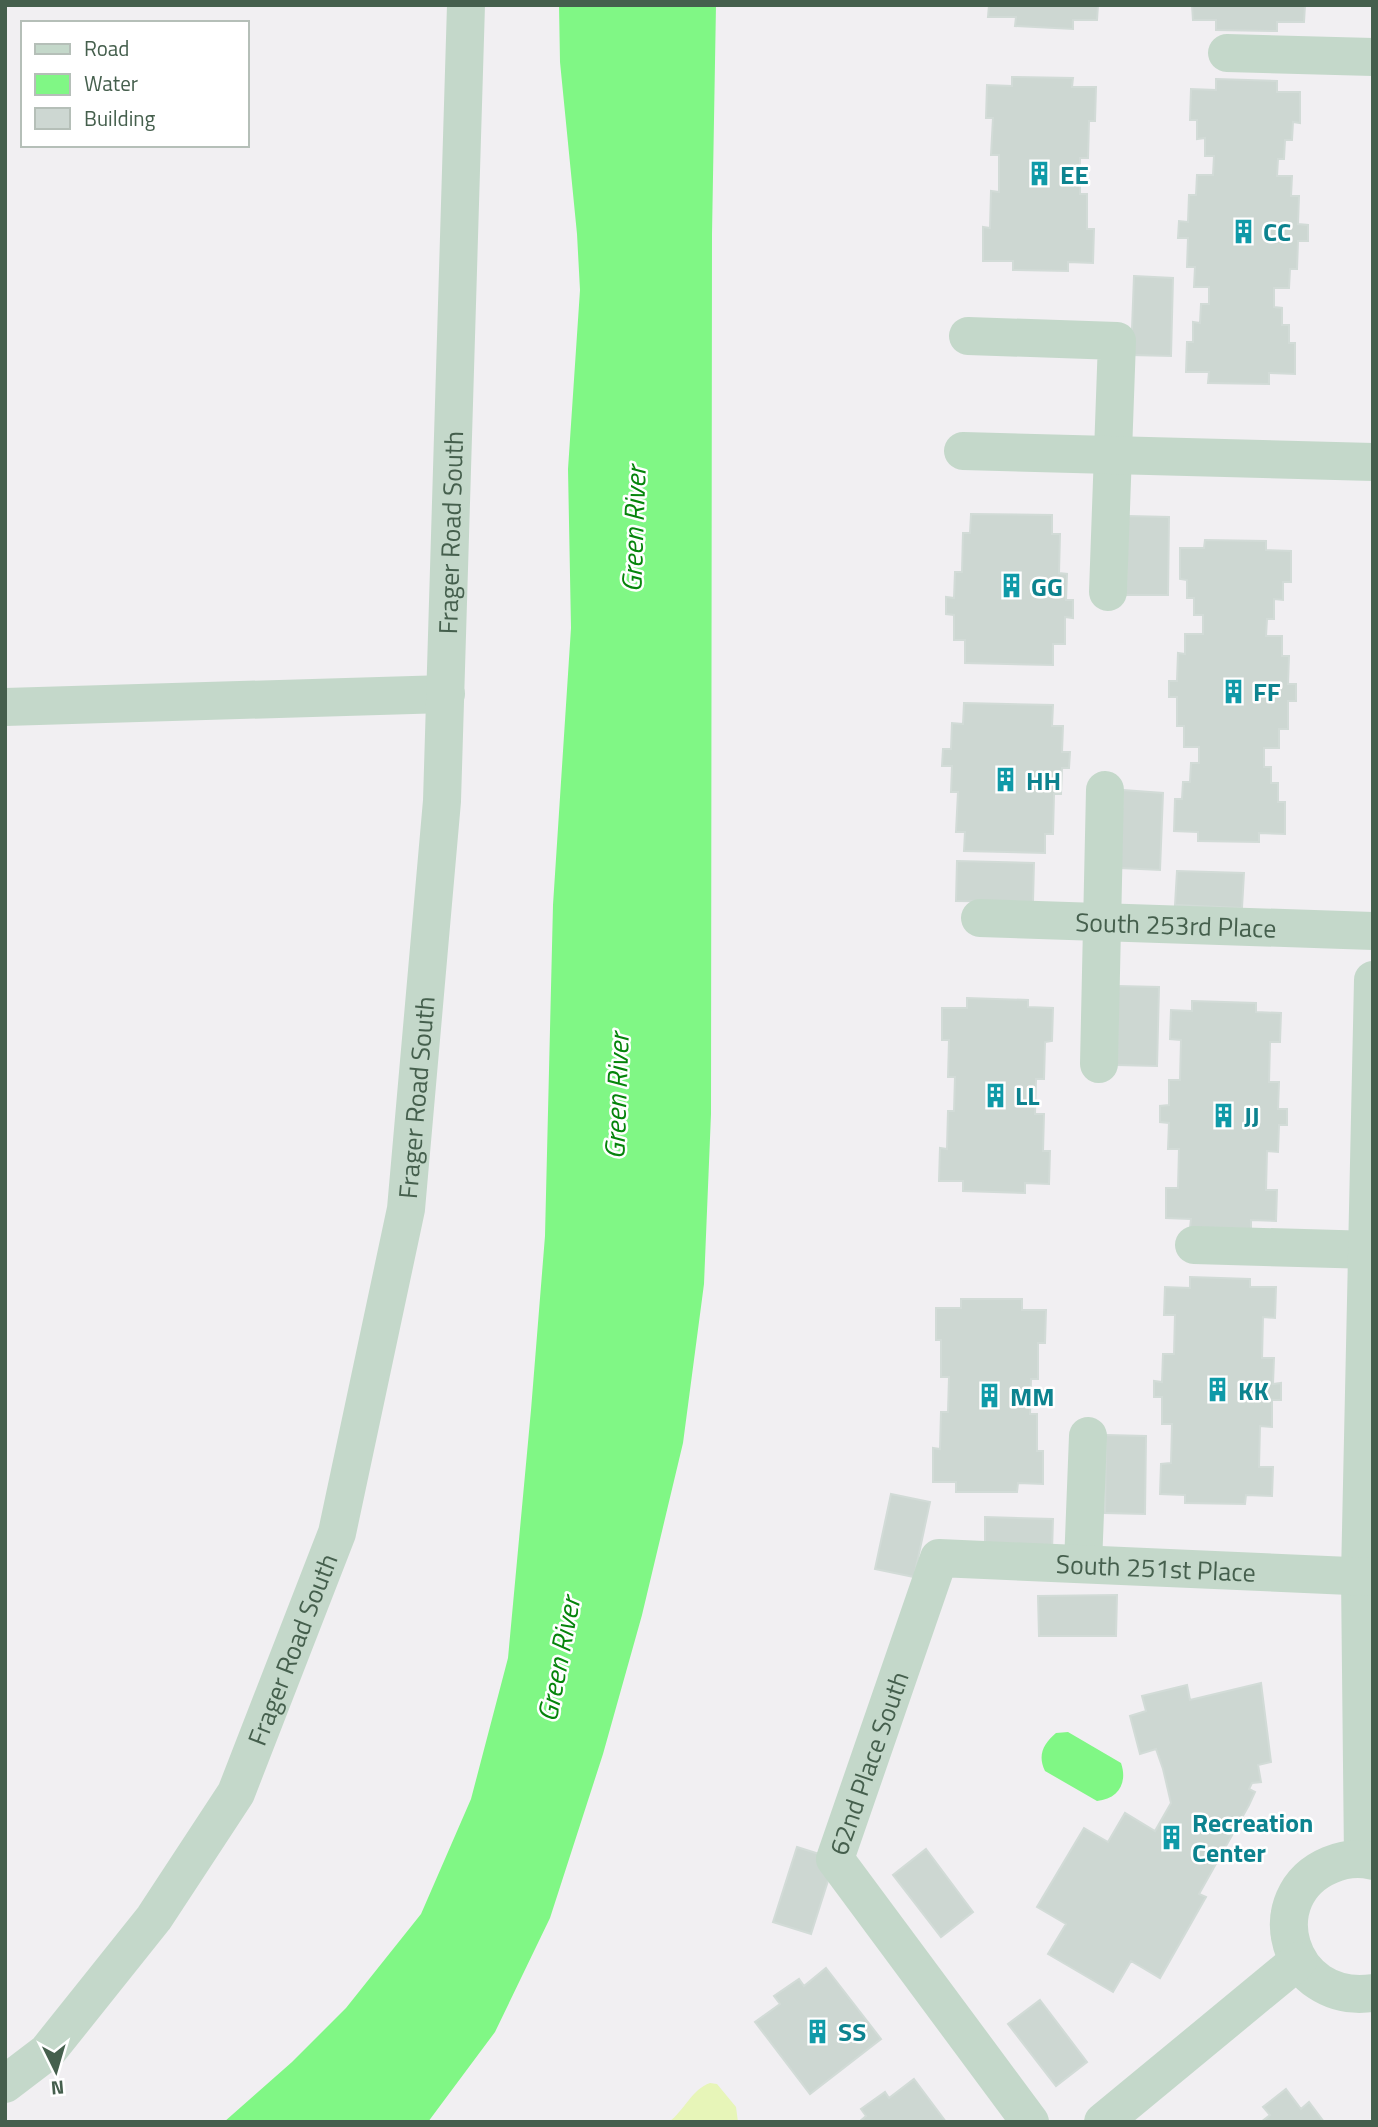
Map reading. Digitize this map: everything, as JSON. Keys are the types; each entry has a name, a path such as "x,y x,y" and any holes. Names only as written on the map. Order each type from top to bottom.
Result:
{"street":[{"name":"Frager Road South","path":"5,2084 47,2052 130,1949 154,1918 236,1793 337,1533 406,1209 442,801 466,5"},
{"path":"1227,53 1373,57"},
{"path":"968,336 1117,341 1108,592"},
{"path":"963,451 1373,462"},
{"path":"5,707 446,694"},
{"path":"1099,1064 1105,790"},
{"name":"South 253rd Place","path":"980,918 1373,931"},
{"path":"1373,980 1366,1576 1368,1860 1342,1860 1322,1868 1306,1882 1294,1900 1289,1920 1290,1941 1298,1961 1313,1979 1332,1990 1355,1996 1373,1993"},
{"path":"1194,1245 1370,1250"},
{"path":"1083,1564 1088,1436"},
{"name":"South 251st Place","path":"939,1558 1366,1576"},
{"name":"62nd Place South","path":"939,1558 835,1859 1030,2122"},
{"path":"1104,2122 1298,1961"}],"shaded area":[{"path":"710,2083 717,2084 736,2107 738,2122 669,2122 698,2090"}],"water":[{"name":"Green River","path":"559,5 716,5 712,234 711,1114 704,1284 683,1443 642,1615 603,1754 550,1918 495,2032 428,2122 224,2122 292,2062 346,2008 421,1914 471,1799 508,1658 545,1236 553,905 571,628 568,469 580,290 560,62"},
{"path":"1068,1732 1121,1763 1122,1783 1120,1789 1111,1797 1097,1801 1045,1771 1042,1755 1045,1745 1056,1733"}],"building":[{"path":"989,5 1098,5 1097,20 1073,20 1073,29 1015,26 1016,17 988,17"},
{"path":"1192,5 1305,5 1304,22 1277,22 1277,31 1216,30 1216,20 1193,20"},
{"name":"EE","path":"1012,77 1073,78 1072,87 1096,87 1095,121 1089,121 1088,158 1080,158 1080,194 1087,194 1087,229 1094,229 1093,263 1068,262 1068,271 1013,270 1013,261 983,261 983,227 990,228 991,191 999,192 999,155 991,155 993,118 986,118 987,85 1012,86"},
{"name":"CC","path":"1216,79 1277,81 1277,92 1300,92 1300,123 1293,122 1292,140 1285,140 1284,159 1278,159 1277,176 1292,176 1291,196 1299,196 1298,224 1308,225 1308,241 1298,241 1297,269 1290,269 1289,288 1274,288 1274,307 1282,308 1282,325 1289,325 1289,343 1295,343 1295,374 1269,373 1269,384 1208,383 1209,372 1186,372 1187,342 1193,342 1193,322 1200,323 1201,304 1209,304 1209,287 1194,287 1195,267 1187,267 1188,238 1178,238 1179,221 1188,222 1189,195 1196,195 1197,175 1213,175 1214,156 1205,156 1205,138 1197,139 1197,120 1190,120 1191,89 1216,90"},
{"path":"1134,276 1173,278 1171,356 1131,355"},
{"name":"GG","path":"971,514 1052,515 1052,534 1060,534 1059,573 1067,574 1066,600 1073,600 1073,618 1065,617 1065,644 1053,644 1053,665 965,663 965,640 954,640 954,615 946,614 946,597 954,598 955,572 962,572 963,533 970,533"},
{"path":"1128,516 1169,517 1168,595 1126,595"},
{"name":"FF","path":"1205,540 1266,541 1266,550 1291,551 1291,582 1283,582 1283,600 1274,599 1274,619 1267,619 1266,636 1282,636 1282,656 1289,656 1288,684 1296,684 1296,701 1288,701 1288,729 1279,729 1279,748 1264,748 1264,767 1271,767 1271,783 1278,783 1278,802 1285,802 1285,834 1259,833 1259,842 1198,841 1198,832 1174,831 1175,799 1182,799 1183,782 1190,782 1191,763 1199,763 1199,747 1184,747 1184,726 1177,726 1177,697 1169,697 1169,681 1177,681 1178,653 1185,654 1185,634 1203,634 1203,615 1194,615 1194,598 1187,598 1187,580 1180,579 1180,548 1204,548"},
{"name":"HH","path":"964,703 1053,705 1052,726 1063,726 1062,752 1070,752 1069,768 1062,768 1061,794 1054,794 1053,834 1045,834 1045,853 964,851 965,832 956,832 958,792 951,792 952,766 942,766 943,749 951,749 952,723 963,724"},
{"path":"1123,790 1163,793 1160,870 1120,868"},
{"path":"957,861 1034,863 1033,902 956,901"},
{"path":"1177,871 1244,873 1242,908 1175,905"},
{"path":"1118,986 1159,987 1157,1066 1117,1065"},
{"name":"LL","path":"967,998 1028,1000 1028,1007 1053,1008 1052,1041 1045,1042 1044,1079 1036,1079 1035,1114 1044,1114 1043,1151 1050,1151 1049,1184 1025,1183 1025,1193 963,1191 963,1181 939,1181 940,1148 947,1149 948,1111 954,1111 955,1077 948,1077 949,1040 942,1040 942,1008 967,1008"},
{"name":"JJ","path":"1192,1001 1256,1003 1256,1012 1281,1013 1280,1042 1270,1042 1269,1082 1279,1082 1278,1109 1287,1109 1287,1125 1279,1125 1278,1152 1267,1151 1266,1190 1277,1190 1276,1221 1251,1220 1251,1229 1190,1228 1191,1219 1166,1218 1166,1188 1178,1188 1179,1149 1168,1149 1169,1123 1160,1122 1160,1106 1169,1105 1169,1080 1180,1080 1181,1040 1170,1039 1171,1010 1192,1011"},
{"name":"KK","path":"1190,1277 1250,1279 1250,1287 1276,1287 1275,1318 1263,1317 1262,1358 1274,1358 1273,1384 1281,1383 1281,1400 1272,1400 1272,1427 1260,1426 1259,1467 1273,1467 1272,1496 1246,1495 1245,1504 1185,1503 1185,1495 1160,1494 1161,1464 1171,1463 1172,1424 1162,1424 1162,1397 1154,1397 1154,1381 1162,1382 1163,1354 1174,1354 1175,1315 1164,1315 1165,1287 1190,1288"},
{"name":"MM","path":"961,1299 1022,1299 1022,1310 1046,1310 1045,1343 1038,1343 1038,1379 1031,1379 1030,1414 1037,1414 1037,1451 1043,1451 1043,1484 1018,1483 1017,1492 956,1492 956,1482 933,1482 933,1448 940,1449 941,1412 948,1412 949,1377 941,1377 941,1340 936,1340 936,1308 961,1308"},
{"path":"1106,1435 1146,1436 1145,1514 1105,1513"},
{"path":"891,1494 930,1502 914,1577 875,1569"},
{"path":"985,1517 1053,1519 1052,1551 985,1551"},
{"path":"1117,1595 1116,1636 1039,1636 1038,1596"},
{"name":"Recreation Center","path":"1261,1683 1271,1762 1258,1765 1261,1782 1252,1783 1249,1789 1255,1792 1249,1805 1199,1894 1206,1897 1160,1978 1131,1961 1113,1992 1048,1954 1066,1924 1037,1907 1084,1828 1108,1842 1125,1813 1155,1831 1171,1803 1156,1749 1140,1754 1130,1716 1146,1711 1142,1696 1187,1685 1190,1700"},
{"path":"797,1847 835,1859 811,1934 773,1922"},
{"path":"926,1849 973,1912 941,1937 893,1875"},
{"name":"SS","path":"826,1968 881,2039 810,2094 755,2022 780,2004 774,1996 799,1979 804,1986"},
{"path":"1040,2000 1087,2062 1056,2086 1008,2024"},
{"path":"914,2079 946,2122 859,2122 866,2116 861,2109 885,2092 889,2098"},
{"path":"1286,2089 1301,2109 1309,2102 1324,2122 1261,2122 1270,2115 1263,2107"}],"place":[{"name":"EE","path":"1040,174"},
{"name":"CC","path":"1243,231"},
{"name":"GG","path":"1011,586"},
{"name":"FF","path":"1233,691"},
{"name":"HH","path":"1006,780"},
{"name":"LL","path":"995,1095"},
{"name":"JJ","path":"1224,1115"},
{"name":"KK","path":"1218,1390"},
{"name":"MM","path":"990,1396"},
{"name":"Recreation Center","path":"1172,1837"},
{"name":"SS","path":"818,2031"}]}
